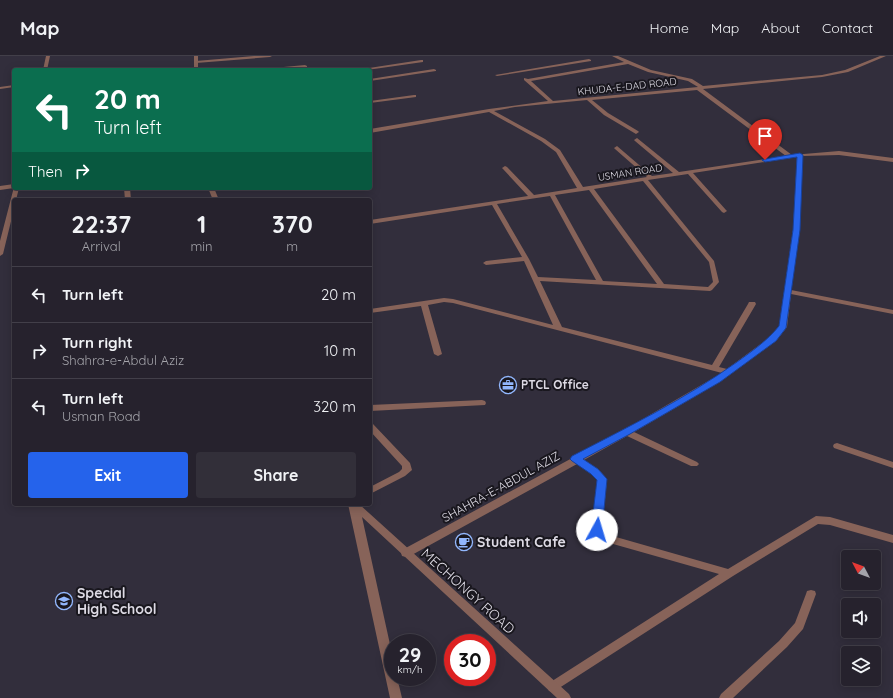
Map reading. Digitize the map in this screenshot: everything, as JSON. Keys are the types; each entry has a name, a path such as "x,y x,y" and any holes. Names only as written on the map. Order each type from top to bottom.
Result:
{"street":[{"path":"45,68 48,56"},
{"path":"196,56 196,68"},
{"path":"196,62 270,56"},
{"path":"614,56 650,71 690,80 790,156"},
{"name":"KHUDA-E-DAD ROAD","path":"372,131 515,106 822,76 846,71 884,56"},
{"path":"371,68 421,60"},
{"path":"497,75 589,60"},
{"path":"528,80 630,62"},
{"path":"284,68 305,66"},
{"path":"372,80 434,70"},
{"path":"515,73 528,80 552,102"},
{"path":"0,88 12,86"},
{"path":"372,102 414,96"},
{"path":"588,99 606,114 636,132"},
{"path":"489,110 542,140 558,151 581,189"},
{"path":"637,140 678,174"},
{"path":"617,148 651,178"},
{"name":"USMAN ROAD","path":"372,222 790,156 839,153 893,160"},
{"name":"SHAHRA-E-ABDUL AZIZ","path":"406,553 626,432 717,380 773,339 783,326 796,230 800,155"},
{"path":"505,168 533,197"},
{"path":"689,172 724,211"},
{"path":"535,279 710,289 716,282 712,262 644,179"},
{"path":"0,188 12,186"},
{"path":"591,188 662,286"},
{"path":"552,194 601,283"},
{"path":"0,254 2,240 12,203"},
{"path":"494,203 526,259 558,327"},
{"path":"486,263 526,259"},
{"path":"787,291 893,312"},
{"path":"372,311 424,303 453,301 729,372"},
{"path":"424,303 438,354"},
{"path":"714,368 752,304"},
{"path":"372,408 482,402"},
{"path":"372,428 407,465 407,470 402,474 372,490"},
{"path":"626,432 694,464"},
{"path":"837,446 893,464"},
{"path":"576,459 595,471 602,479 597,530 600,534 613,540 729,573"},
{"path":"353,506 396,698"},
{"name":"MECHONGY ROAD","path":"355,506 565,698"},
{"path":"553,687 729,573 816,520 830,521 893,539"},
{"path":"724,698 783,644 799,626 811,594"}],"place":[{"name":"PTCL Office","path":"508,385"},
{"name":"Student Cafe","path":"464,542"},
{"name":"Special High School","path":"64,601"}],"route":[{"path":"597,530 602,479 595,471 576,459 717,380 773,339 783,326 796,230 800,155 765,160"}]}
